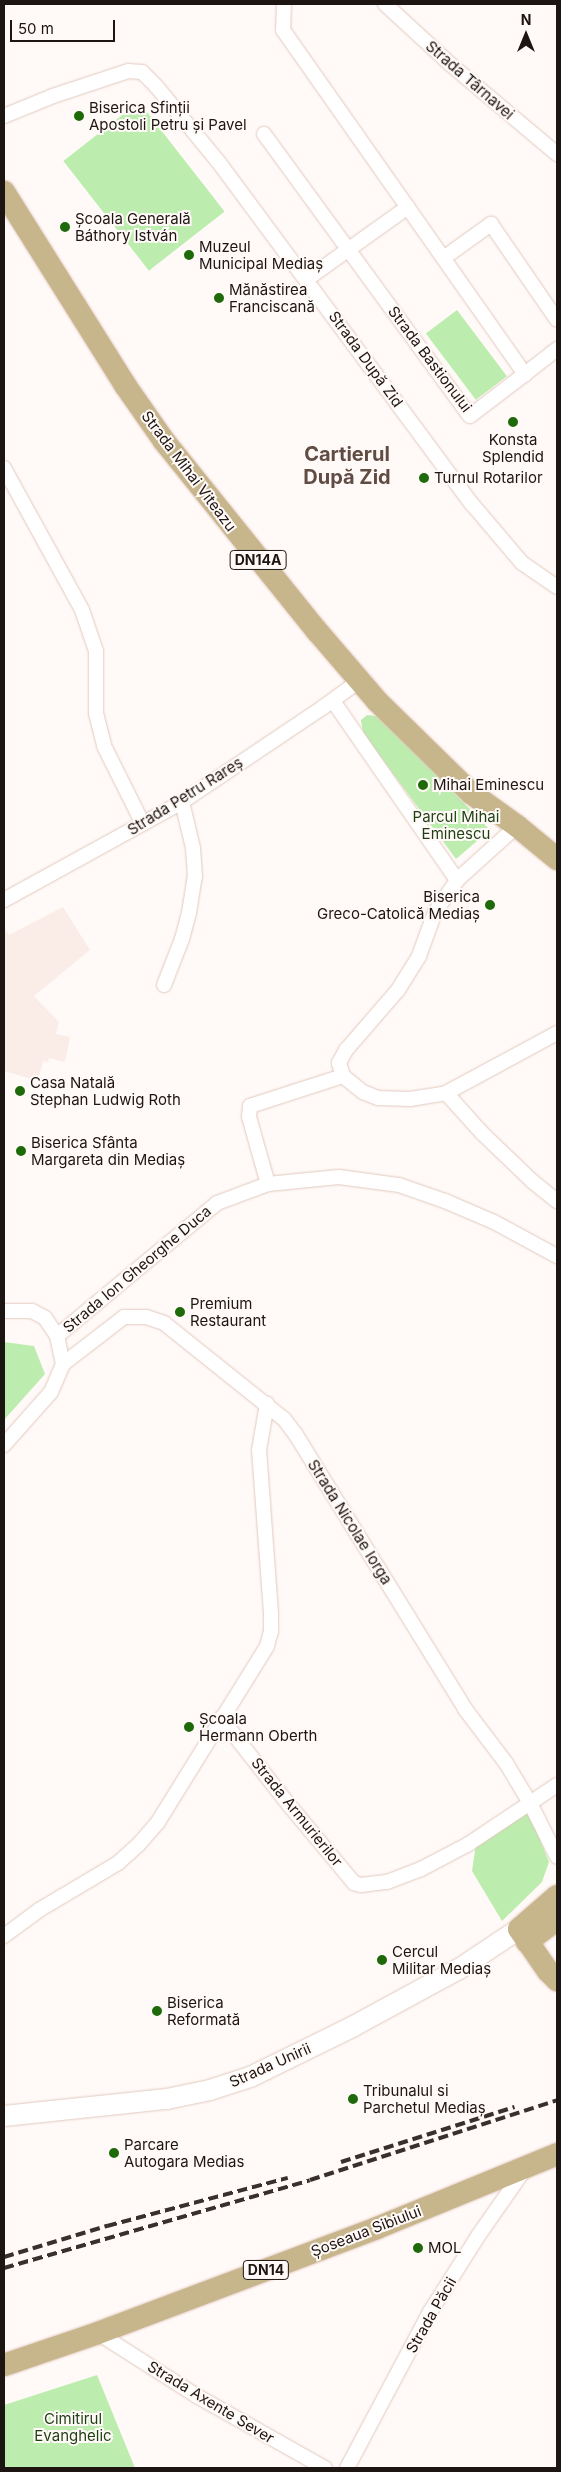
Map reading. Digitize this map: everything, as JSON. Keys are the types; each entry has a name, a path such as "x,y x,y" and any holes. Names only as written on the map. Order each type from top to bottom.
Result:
{"main road":[{"name":"Strada Mihai Viteazu","path":"4,192 10,215 125,385 164,441 255,557 359,681 471,793 517,826 557,859"},
{"path":"535,1929 557,1896"},
{"path":"535,1929 557,1963"},
{"path":"535,1929 548,1971 557,1980"},
{"name":"Strada Unirii","path":"4,2116 167,2099 210,2090 250,2077 352,2027 535,1929"},
{"name":"Șoseaua Sibiului","path":"4,2365 98,2333 377,2228 557,2154"}],"street":[{"path":"284,4 283,30 445,257 525,374"},
{"name":"Strada Târnavei","path":"385,4 450,64 557,154"},
{"name":"Strada După Zid","path":"4,116 53,96 128,71 142,72 156,86 220,164 478,511 522,563 557,587"},
{"name":"Strada Bastionului","path":"264,134 470,416 557,349"},
{"path":"307,279 408,207"},
{"path":"445,257 491,224 557,320"},
{"path":"4,468 82,610 96,651 96,713 104,746 142,824"},
{"name":"Strada Petru Rareș","path":"4,900 182,802 359,681"},
{"path":"333,700 457,880"},
{"path":"164,985 182,939 189,913 195,876 193,848 182,802"},
{"path":"517,826 457,880 435,912 419,956 398,990 346,1050 339,1064 343,1076 363,1092 378,1098 410,1099 446,1093 557,1033"},
{"path":"268,1184 249,1117 250,1106 343,1076"},
{"path":"446,1093 482,1133 532,1181 557,1201"},
{"name":"Strada Ion Gheorghe Duca","path":"56,1336 217,1203 268,1184 339,1177 399,1185 445,1201 494,1222 557,1256"},
{"path":"4,1311 38,1313 45,1318 56,1336 63,1364 50,1392 4,1445"},
{"name":"Strada Nicolae Iorga","path":"63,1364 124,1317 146,1317 164,1323 284,1419 296,1435 465,1709 506,1763 530,1803 557,1857"},
{"path":"4,1936 40,1910 118,1863 139,1844 158,1822 267,1646 271,1631 259,1450 267,1404"},
{"name":"Strada Armurierilor","path":"221,1718 288,1805 354,1883 387,1882 421,1869 467,1845 530,1803"},
{"path":"530,1803 557,1785"},
{"name":"Strada Păcii","path":"347,2468 430,2312 478,2236 525,2168"},
{"name":"Strada Axente Sever","path":"98,2333 198,2396 325,2468"}],"shaded area":[{"path":"63,907 90,950 34,996 59,1022 56,1034 70,1037 65,1062 49,1058 48,1062 43,1061 38,1081 4,1071 4,927 9,935"}],"green space":[{"path":"139,102 225,212 149,271 63,161"},
{"path":"457,310 507,376 476,400 426,333"},
{"name":"Parcul Mihai Eminescu","path":"367,715 377,716 386,722 490,830 456,859 363,733 361,720"},
{"path":"4,1342 34,1346 45,1374 4,1420"},
{"path":"527,1808 549,1862 542,1882 502,1921 472,1871 476,1844"},
{"name":"Cimitirul Evanghelic","path":"97,2375 135,2468 4,2468 4,2405"}],"railway":[{"path":"4,2268 310,2180 557,2100"},
{"path":"341,2162 514,2107"},
{"path":"4,2257 107,2226 288,2178"}],"place":[{"name":"Biserica Sfinții Apostoli Petru și Pavel","path":"79,116"},
{"name":"Școala Generală Báthory István","path":"65,227"},
{"name":"Muzeul Municipal Mediaș","path":"189,255"},
{"name":"Mănăstirea Franciscană","path":"219,298"},
{"name":"Konsta Splendid","path":"513,422"},
{"name":"Turnul Rotarilor","path":"424,478"},
{"name":"Mihai Eminescu","path":"423,785"},
{"name":"Biserica Greco-Catolică Mediaș","path":"490,905"},
{"name":"Casa Natală Stephan Ludwig Roth","path":"20,1091"},
{"name":"Biserica Sfânta Margareta din Mediaș","path":"21,1151"},
{"name":"Premium Restaurant","path":"180,1312"},
{"name":"Școala Hermann Oberth","path":"189,1727"},
{"name":"Cercul Militar Mediaș","path":"382,1960"},
{"name":"Biserica Reformată","path":"157,2011"},
{"name":"Tribunalul si Parchetul Mediaș","path":"353,2099"},
{"name":"Parcare Autogara Medias","path":"114,2153"},
{"name":"MOL","path":"418,2248"}],"district":[{"name":"Cartierul După Zid","path":"347,466"}]}
